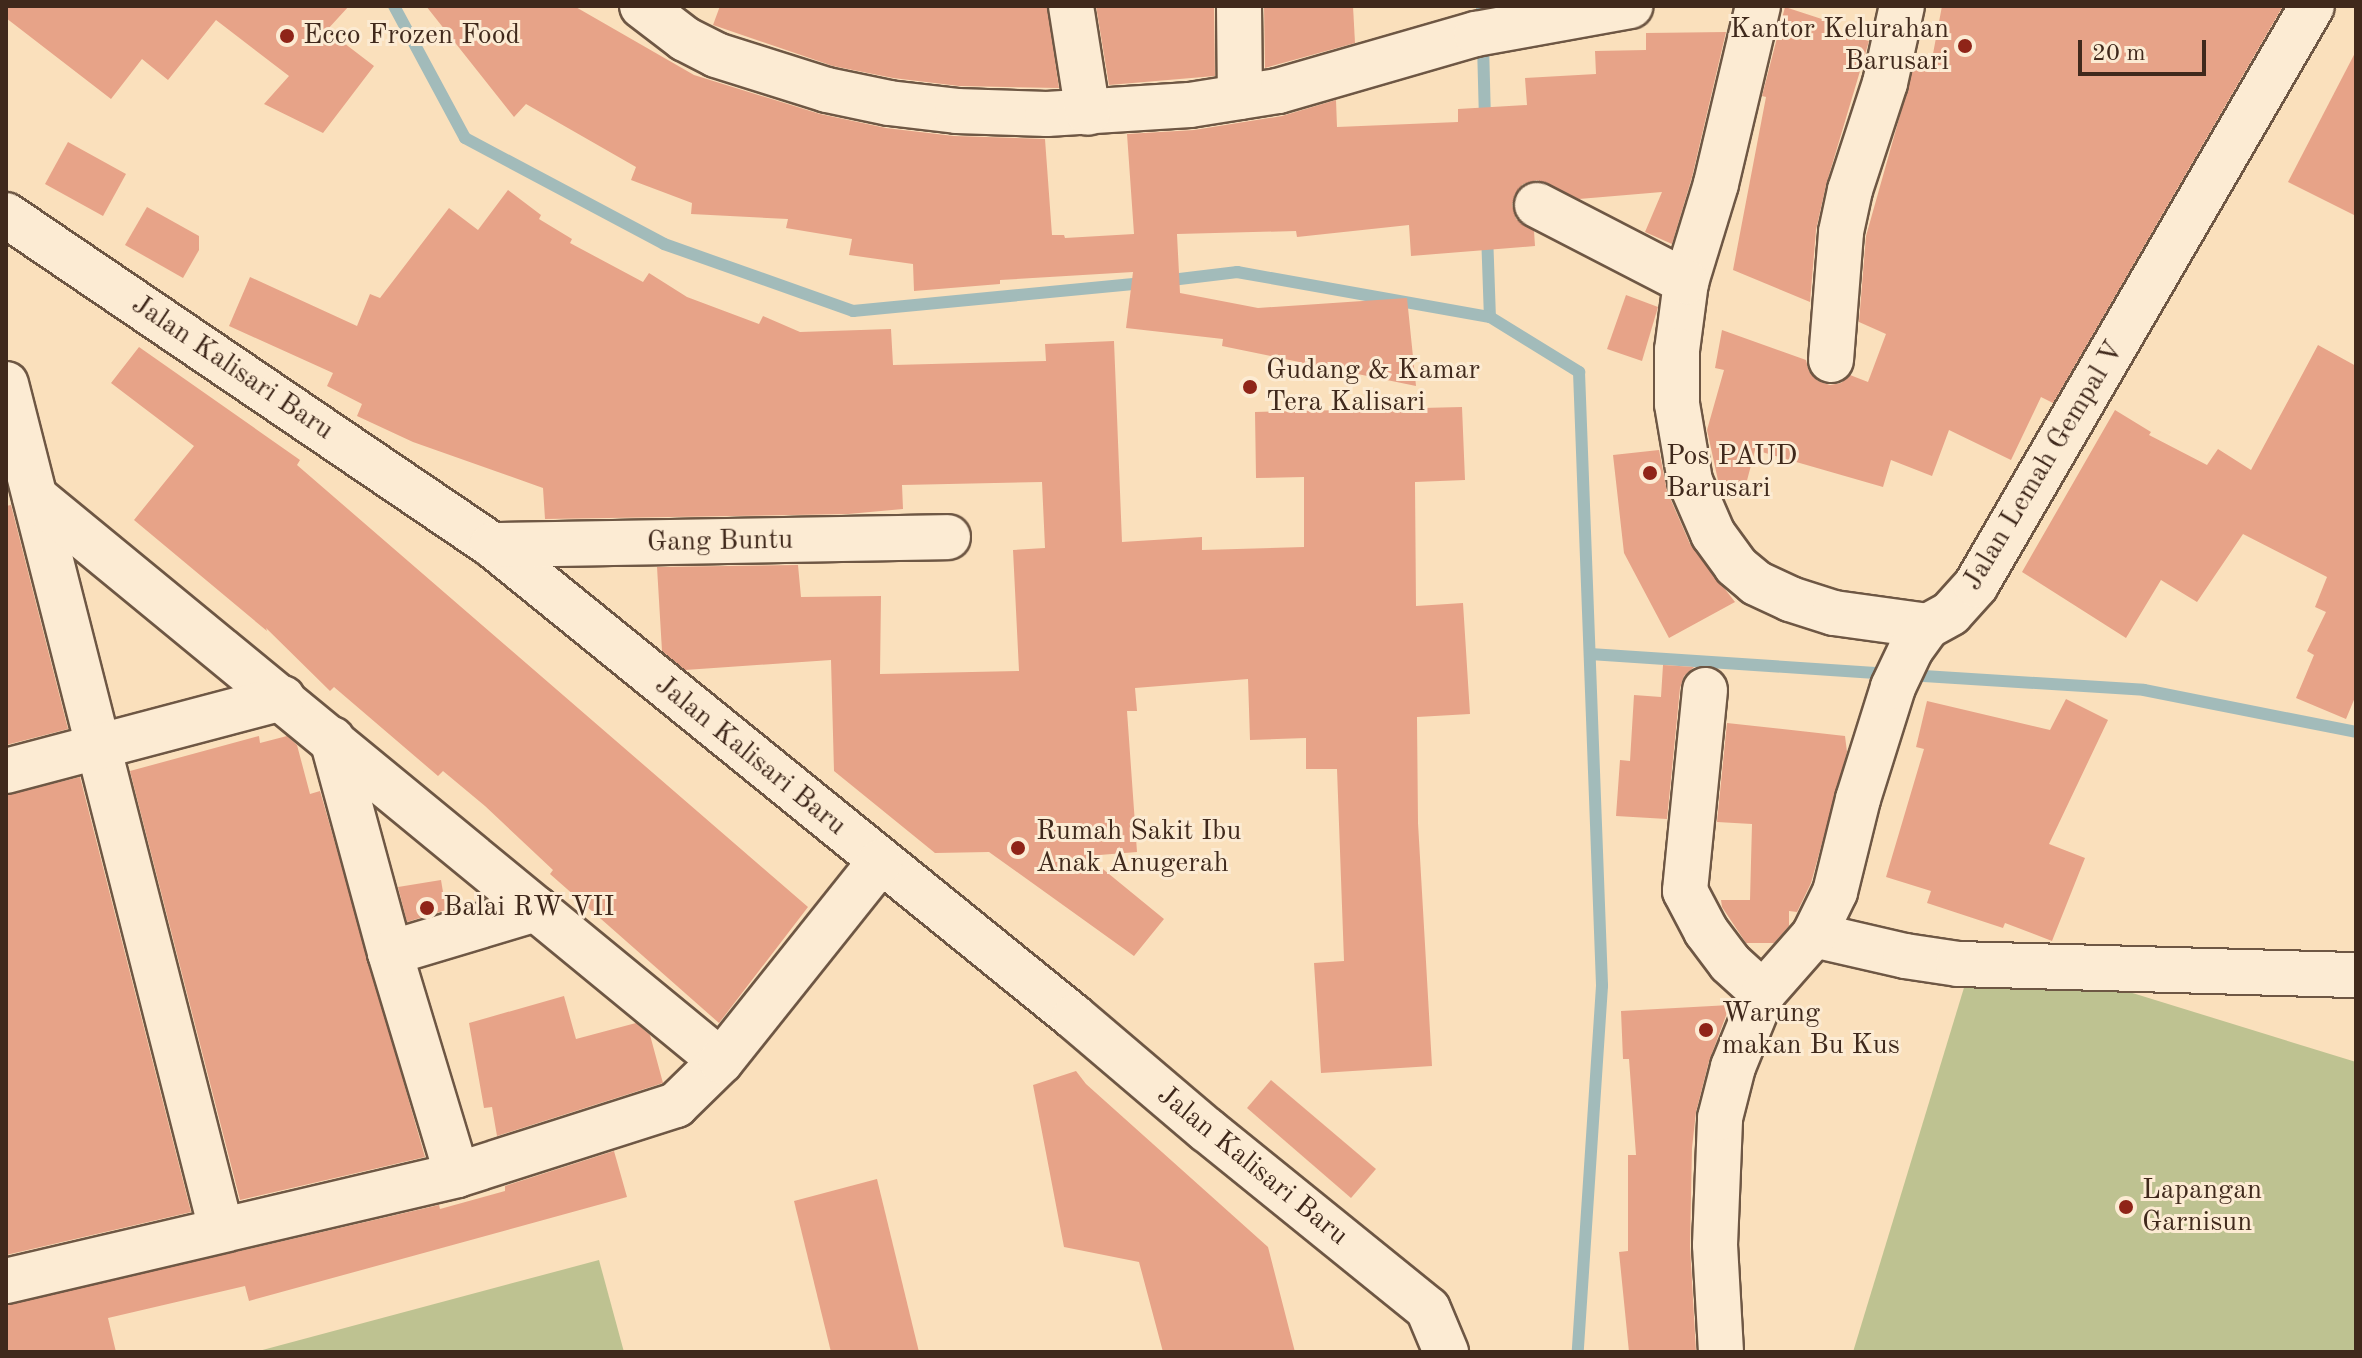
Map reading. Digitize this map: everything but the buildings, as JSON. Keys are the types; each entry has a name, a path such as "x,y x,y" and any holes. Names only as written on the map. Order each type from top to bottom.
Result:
{"street":[{"path":"642,6 685,39 716,55 827,90 889,103 957,111 1088,113 1190,105 1240,97 1344,75 1480,26 1630,6"},
{"path":"1071,6 1088,113"},
{"path":"1239,6 1240,97"},
{"path":"1721,1352 1715,1245 1720,1118 1733,1067 1763,993 1814,935 1835,892 1858,799 1911,654 1834,613 1790,599 1756,583 1736,566 1713,534 1690,481 1677,404 1677,350 1686,282 1716,184 1758,6"},
{"path":"1831,360 1841,232 1850,190 1885,83 1902,6"},
{"name":"Jalan Lemah Gempal V","path":"1911,654 1976,585 2312,6"},
{"path":"1537,205 1686,282"},
{"name":"Jalan Kalisari Baru","path":"6,215 492,545 1428,1309 1446,1352"},
{"path":"6,384 221,1229"},
{"path":"35,497 721,1061"},
{"name":"Gang Buntu","path":"492,545 948,537"},
{"path":"1705,690 1685,891 1706,931 1730,963 1763,993"},
{"path":"6,771 283,698"},
{"path":"332,739 390,953 457,1175"},
{"path":"6,1280 457,1175 676,1105 721,1061 880,862"},
{"path":"390,953 537,909"},
{"path":"1814,935 1905,956 1958,964 2356,975"}],"green space":[{"name":"Lapangan Garnisun","path":"1977,945 2356,1062 2356,1352 1853,1352"},
{"path":"599,1260 624,1352 255,1352"}],"waterway":[{"path":"394,6 465,138 664,244 853,311 1144,283"},
{"path":"1482,6 1485,123"},
{"path":"1487,233 1490,317 1579,372 1602,986 1578,1352"},
{"path":"1163,281 1237,272 1490,317"},
{"path":"1590,654 1890,674"},
{"path":"1908,675 2144,690 2356,732"}],"place":[{"name":"Ecco Frozen Food","path":"287,36"},
{"name":"Kantor Kelurahan Barusari","path":"1965,46"},
{"name":"Gudang & Kamar Tera Kalisari","path":"1250,387"},
{"name":"Pos PAUD Barusari","path":"1650,473"},
{"name":"Rumah Sakit Ibu Anak Anugerah","path":"1018,848"},
{"name":"Balai RW VII","path":"427,908"},
{"name":"Warung makan Bu Kus","path":"1706,1030"},
{"name":"Lapangan Garnisun","path":"2126,1207"}]}
